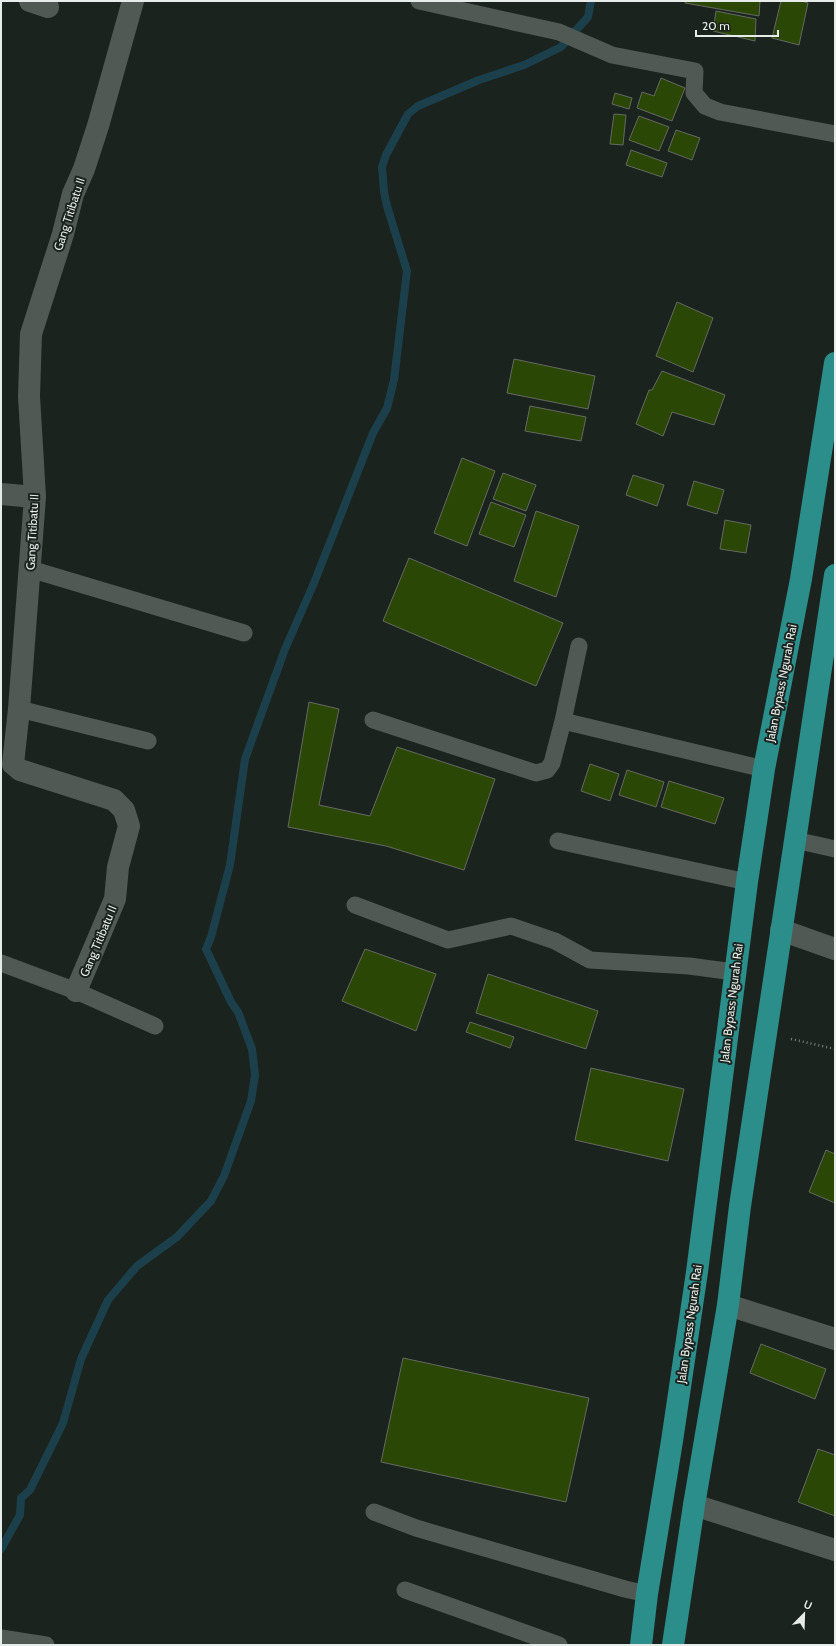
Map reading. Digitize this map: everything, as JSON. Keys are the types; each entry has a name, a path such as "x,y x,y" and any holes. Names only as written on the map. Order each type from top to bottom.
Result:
{"highway":[{"name":"Jalan Bypass Ngurah Rai","path":"641,1645 647,1594 672,1441 697,1272 734,972 764,769 801,579 835,363"},
{"path":"674,1645 694,1505 728,1306 740,1206 835,575"}],"street":[{"name":"Gang Titibatu II","path":"76,991 115,899 118,866 129,826 124,810 114,800 20,770 13,764 20,709 35,497 29,396 32,334 63,234 73,194 84,169 98,126 133,1"},
{"path":"1,494 35,497"},
{"path":"781,930 835,949"},
{"path":"728,1306 835,1338"},
{"path":"694,1505 835,1550"}],"lane":[{"path":"419,1 559,32 612,54 695,71 694,93 705,106 720,112 835,134"},
{"path":"30,569 244,632"},
{"path":"373,720 536,773 547,770 552,763 564,721 579,646"},
{"path":"20,709 148,741"},
{"path":"564,721 764,769"},
{"path":"795,840 835,849"},
{"path":"558,841 747,882"},
{"path":"355,905 448,940 511,926 555,941 590,960 689,966 734,972"},
{"path":"1,963 76,991 155,1026"},
{"path":"374,1512 416,1528 625,1589 647,1594"},
{"path":"404,1590 559,1645"},
{"path":"1,1638 46,1645"}],"path":[{"path":"767,1034 835,1049"}],"building":[{"path":"685,1 760,1 759,16 685,3"},
{"path":"781,1 801,1 808,3 799,45 772,38"},
{"path":"716,11 756,19 755,41 713,31"},
{"path":"661,78 685,88 672,121 637,108 642,92 654,96"},
{"path":"615,93 632,98 629,109 612,104"},
{"path":"614,114 626,115 623,145 610,144"},
{"path":"639,116 669,127 659,151 629,140"},
{"path":"676,130 700,138 692,160 668,151"},
{"path":"631,150 667,163 662,177 626,165"},
{"path":"677,302 713,318 693,372 656,356"},
{"path":"514,359 595,376 588,409 507,393"},
{"path":"662,371 725,395 714,425 672,412 663,436 636,424 649,390 652,390"},
{"path":"530,406 586,417 581,441 525,431"},
{"path":"462,458 495,471 467,546 434,533"},
{"path":"503,473 536,485 526,511 493,499"},
{"path":"633,475 664,485 657,506 626,495"},
{"path":"694,481 724,490 717,514 687,505"},
{"path":"491,502 526,515 514,547 479,534"},
{"path":"536,511 579,526 556,597 514,581"},
{"path":"725,520 751,525 746,553 720,549"},
{"path":"409,558 563,623 536,686 383,621"},
{"path":"309,702 339,709 319,805 370,816 397,747 495,779 464,870 386,846 288,827"},
{"path":"590,764 619,774 610,801 581,791"},
{"path":"627,770 664,782 656,807 619,795"},
{"path":"669,781 724,798 715,824 661,807"},
{"path":"365,949 436,974 416,1031 342,1001"},
{"path":"488,974 598,1011 586,1049 476,1013"},
{"path":"470,1022 514,1037 510,1048 466,1032"},
{"path":"591,1068 684,1089 668,1161 575,1140"},
{"path":"826,1150 835,1154 835,1203 809,1192"},
{"path":"761,1344 826,1369 815,1399 750,1373"},
{"path":"403,1358 589,1398 566,1502 381,1462"},
{"path":"818,1449 835,1455 835,1516 798,1502"}],"waterway":[{"path":"1,1549 20,1515 21,1498 30,1490 63,1423 81,1359 108,1300 137,1266 177,1237 211,1201 224,1176 251,1101 255,1075 252,1049 238,1012 231,1002 206,949 211,937 230,865 245,759 285,649 314,583 373,433 387,408 394,380 407,271 384,192 382,167 386,155 408,114 418,106 479,80 524,65 561,47 588,17 591,1"}]}
